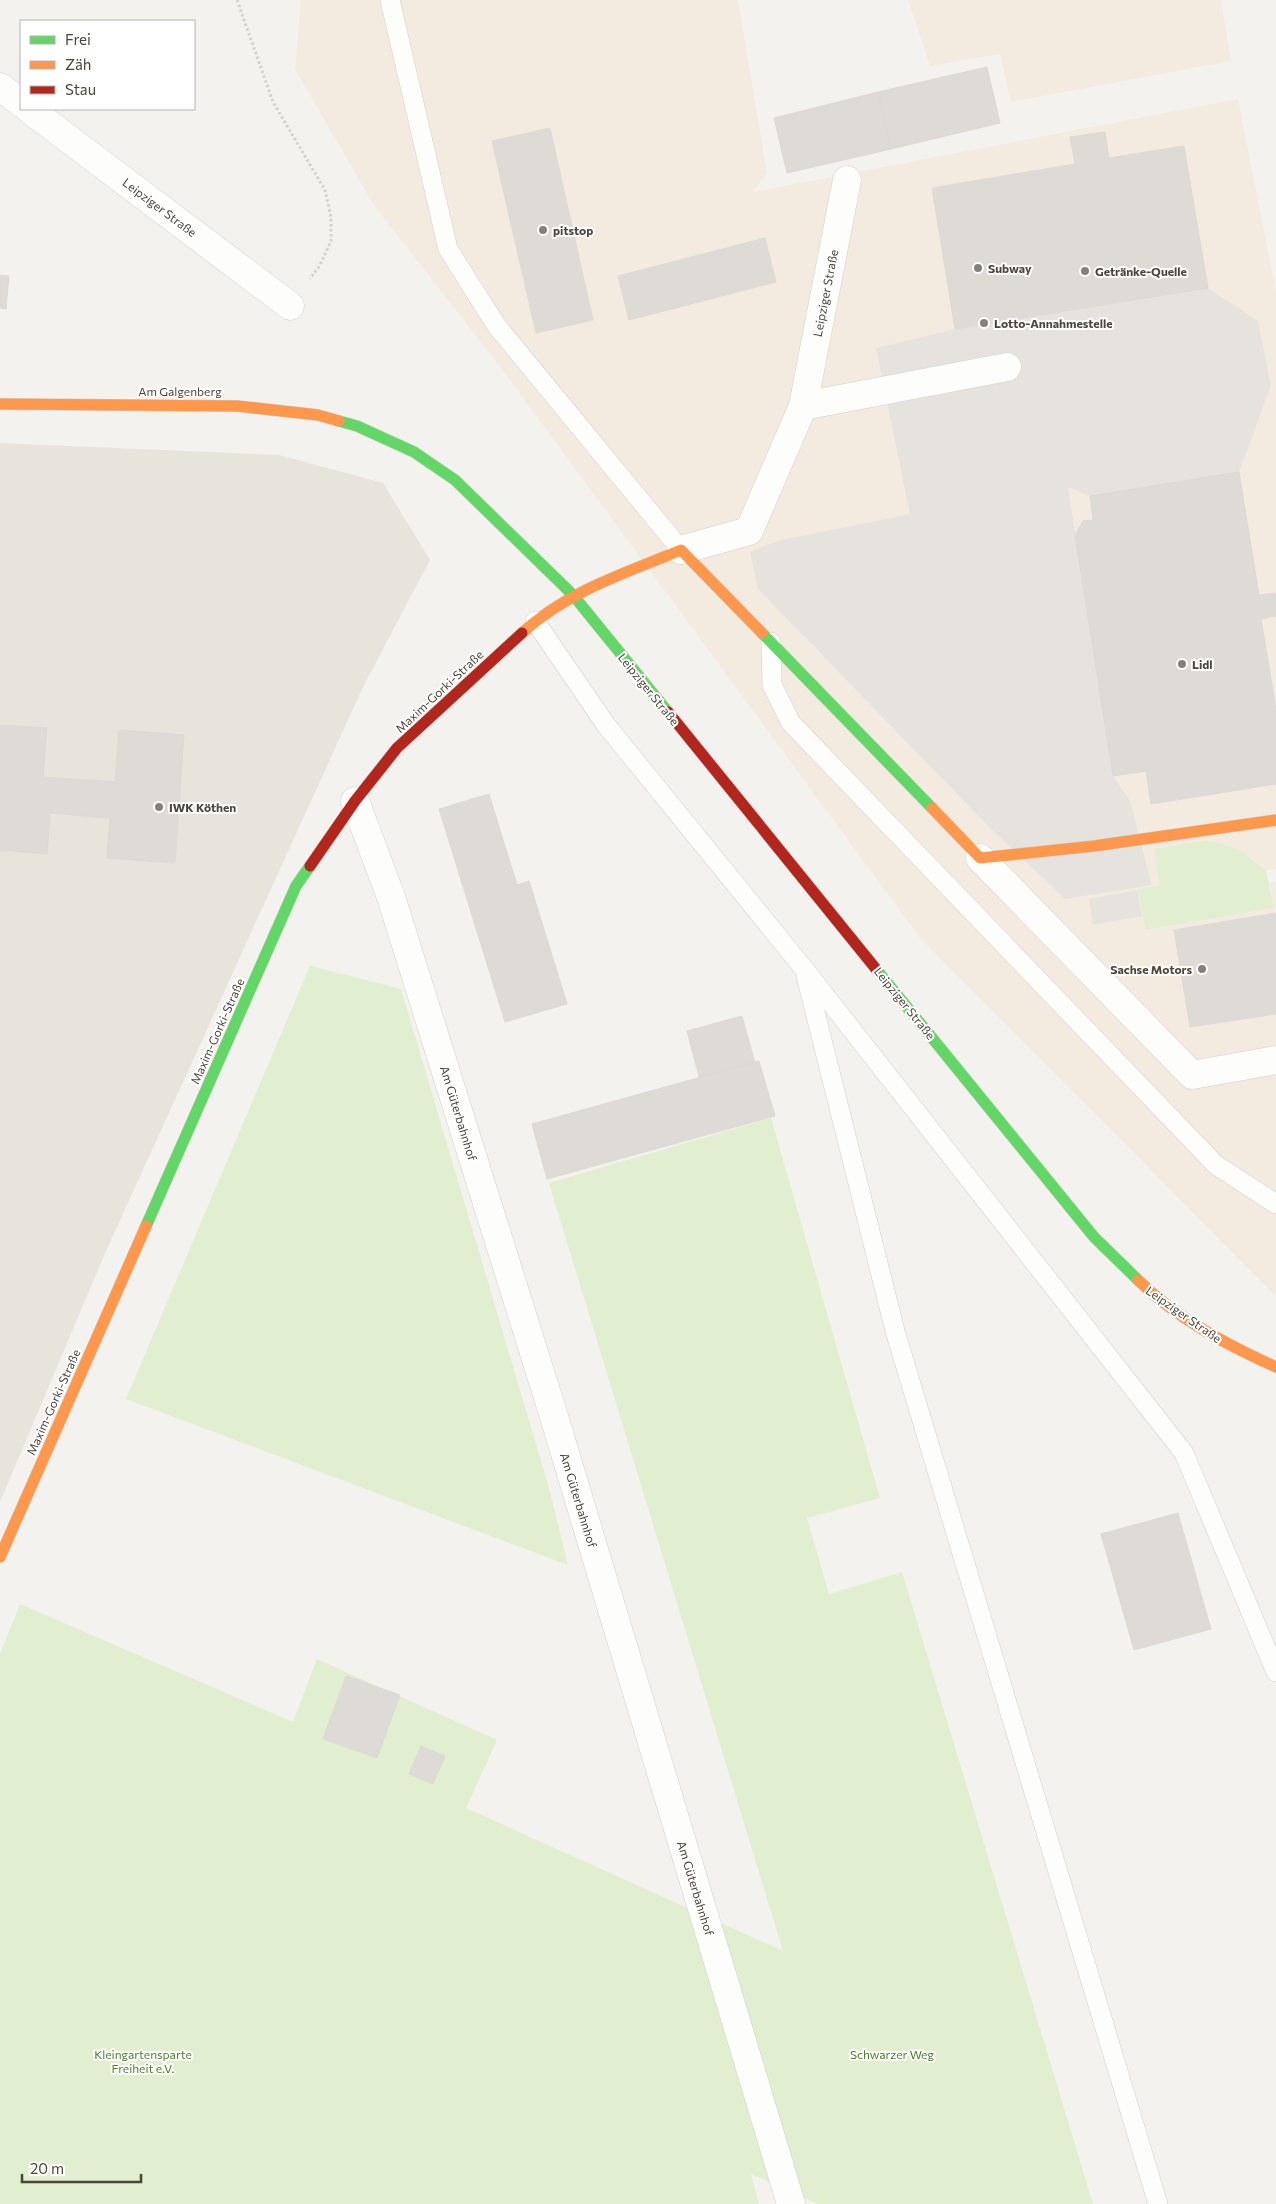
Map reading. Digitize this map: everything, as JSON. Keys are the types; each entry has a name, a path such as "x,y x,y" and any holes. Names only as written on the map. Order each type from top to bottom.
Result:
{"street":[{"path":"0,87 20,102"},
{"name":"Leipziger Straße","path":"30,110 290,306"},
{"name":"Leipziger Straße","path":"572,596 681,550 749,531 803,406 847,180"},
{"path":"803,406 1007,367"},
{"name":"Am Galgenberg","path":"0,404 237,406 318,415 357,426"},
{"name":"Leipziger Straße","path":"357,426 414,452 455,480 572,596 1094,1238 1154,1295 1232,1347 1276,1367"},
{"path":"681,550 1192,1075 1276,1060"},
{"name":"Maxim-Gorki-Straße","path":"0,1557 296,886 355,801 397,748 535,621 572,596"},
{"name":"Am Güterbahnhof","path":"355,801 391,897 552,1410 791,2204"},
{"path":"980,858 1094,846 1276,820"}],"lane":[{"path":"390,0 448,249 496,325 681,550"},
{"path":"535,621 606,724 805,970 1184,1453 1276,1672"},
{"path":"771,642 772,686 791,722 1216,1165 1276,1204"},
{"path":"805,970 895,1331 1158,2204"}],"path":[{"path":"237,0 273,102 325,190 330,217 330,241 320,264 290,306"}],"shaded area":[{"path":"301,0 738,0 767,173 753,192 1238,99 1276,292 1276,869 1266,871 1240,850 1160,885 1138,889 1147,930 1274,908 1270,883 1276,882 1276,1296 920,938 501,368 373,204 295,69"},
{"path":"908,0 1221,0 1231,61 1011,102 1000,54 930,66"},
{"path":"1208,288 1258,321 1271,386 1239,472 1090,496 1068,487 1113,776 1130,801 1152,885 1065,899 990,828 758,589 750,552 781,540 910,514 876,348 955,329"},
{"path":"0,443 279,455 383,483 430,560 363,687 106,1251 0,1502"},
{"path":"1137,890 1142,916 1093,925 1089,899"}],"green space":[{"path":"1209,840 1240,850 1266,871 1274,908 1146,930 1138,889 1160,885 1154,849"},
{"path":"310,966 401,989 549,1488 568,1565 126,1399"},
{"path":"771,1118 880,1498 807,1518 829,1594 902,1572 1093,2204 818,2204 751,2174 759,2204 0,2204 0,1654 20,1604 293,1722 317,1659 497,1740 466,1808 783,1951 549,1183"}],"building":[{"path":"987,67 1000,123 891,149 878,92"},
{"path":"878,92 891,149 787,173 774,118"},
{"path":"550,128 593,320 536,333 492,141"},
{"path":"1105,132 1109,158 1184,146 1208,288 955,329 932,188 1075,164 1070,137"},
{"path":"765,238 776,282 629,320 618,276"},
{"path":"0,275 9,276 6,309 0,308"},
{"name":"Lidl","path":"1239,472 1259,595 1276,593 1276,616 1261,619 1276,709 1276,784 1151,804 1146,771 1113,776 1075,535 1083,521 1093,520 1090,496"},
{"path":"0,725 47,728 43,777 115,782 119,730 184,735 175,863 107,858 110,818 50,813 47,854 0,850"},
{"path":"489,794 517,885 529,881 567,1004 505,1022 439,809"},
{"path":"1276,913 1276,1014 1190,1027 1174,930"},
{"path":"742,1016 755,1063 699,1077 687,1031"},
{"path":"759,1061 775,1116 547,1179 532,1124"},
{"path":"1178,1513 1211,1629 1134,1650 1101,1534"},
{"path":"346,1676 400,1695 377,1758 323,1739"},
{"path":"421,1746 445,1756 433,1784 409,1774"}],"traffic: fast":[{"path":"339,421 357,426 414,452 455,480 573,595 668,712"},
{"path":"762,633 932,808"},
{"path":"146,1226 296,886 310,866"},
{"path":"876,969 1094,1237 1138,1280"}],"traffic: slow":[{"path":"0,404 237,406 318,415 339,421"},
{"path":"522,633 539,618 578,594 618,575 681,550 762,633"},
{"path":"932,808 980,858 1094,846 1276,820"},
{"path":"0,1557 146,1226"},
{"path":"1138,1280 1169,1307 1203,1330 1276,1367"}],"traffic: jam":[{"path":"310,866 355,801 397,748 522,633"},
{"path":"668,712 876,969"}],"place":[{"name":"pitstop","path":"543,230"},
{"name":"Subway","path":"978,268"},
{"name":"Getränke-Quelle","path":"1085,271"},
{"name":"Lotto-Annahmestelle","path":"984,323"},
{"name":"Lidl","path":"1182,664"},
{"name":"IWK Köthen","path":"159,807"},
{"name":"Sachse Motors","path":"1202,969"}],"park label":[{"name":"Schwarzer Weg","path":"892,2054"},
{"name":"Kleingartensparte Freiheit e.V.","path":"143,2061"}]}
